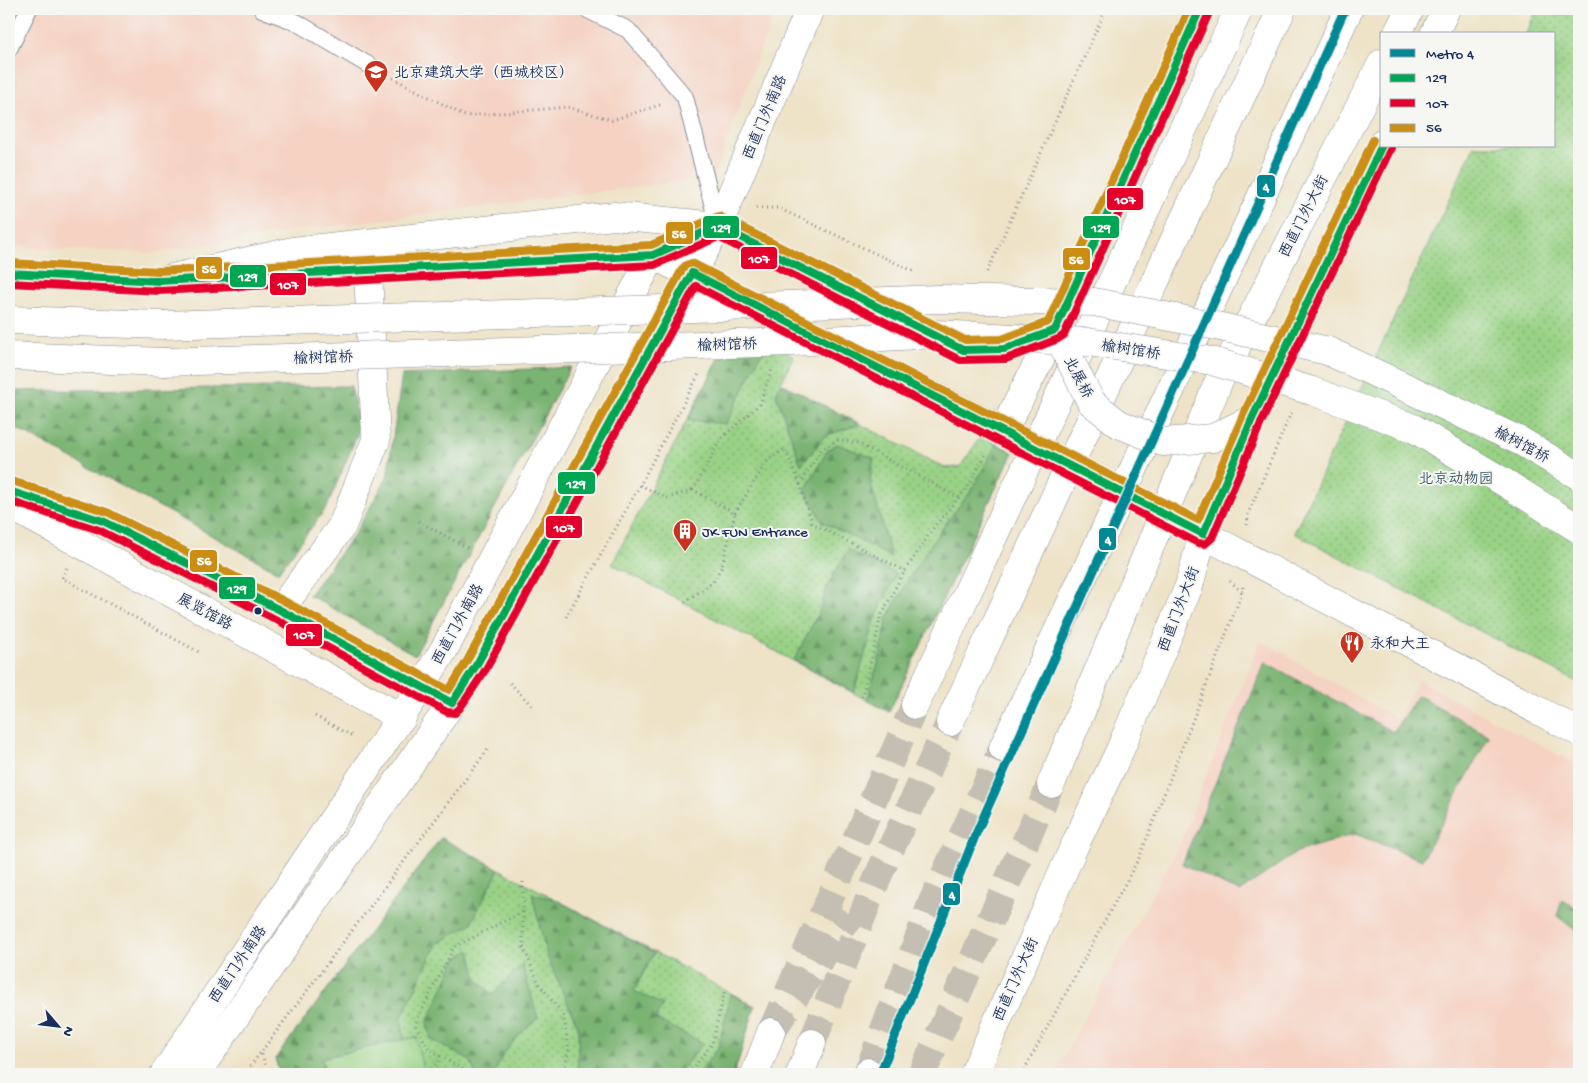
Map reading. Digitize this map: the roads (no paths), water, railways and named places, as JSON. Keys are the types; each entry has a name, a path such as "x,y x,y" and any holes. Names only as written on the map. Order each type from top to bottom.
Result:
{"main road":[{"name":"西直门外南路","path":"196,1074 452,703 476,664 718,226 810,9"},
{"path":"996,440 1054,330 1200,9"},
{"path":"915,705 1239,9"},
{"path":"950,722 1282,9"},
{"path":"1003,748 1349,9"},
{"path":"1398,32 1410,9"},
{"path":"1435,32 1446,9"},
{"name":"西直门外大街","path":"1051,784 1218,383 1380,67"},
{"name":"西直门外大街","path":"974,1074 1065,867 1120,750 1189,586 1203,534 1252,419 1380,148"},
{"path":"159,281 293,251 614,216 718,226 963,350 1004,349 1054,330"},
{"path":"9,273 159,281 653,254 718,226"},
{"name":"西直门外南路","path":"164,1074 422,687 446,646 653,254"},
{"path":"653,254 692,273 996,440 1203,534 1579,732"},
{"path":"280,610 342,526 376,440 368,271"},
{"name":"榆树馆桥","path":"9,320 162,325 938,299 1094,302 1221,327 1328,351 1522,442 1579,476"},
{"name":"北展桥","path":"1054,330 1091,402 1119,424 1163,442 1213,438 1252,419"},
{"name":"榆树馆桥","path":"9,356 164,362 782,343 936,334 1088,342 1212,361 1312,391 1413,428 1579,529"},
{"path":"9,491 103,521 280,610 452,703"},
{"name":"展览馆路","path":"9,505 402,718"},
{"path":"756,1074 771,1032"},
{"path":"800,1074 812,1043"}],"lane":[{"path":"9,49 29,9"},
{"path":"262,9 296,22 375,68"},
{"path":"586,9 628,30 686,97 718,226"}],"tunnel":[{"path":"771,1032 915,705"},
{"path":"812,1043 879,874 950,722"},
{"path":"868,1072 932,902 1003,748"},
{"path":"922,1074 1051,784"},
{"path":"771,1032 851,915"}],"metro line":[{"name":"4","path":"880,1074 975,836 1345,9"}],"place":[{"name":"北京建筑大学（西城校区）","path":"376,93"},
{"name":"JK FUN Entrance","path":"685,552"},
{"name":"永和大王","path":"1352,664"}],"park label":[{"name":"北京动物园","path":"1456,478"}]}
